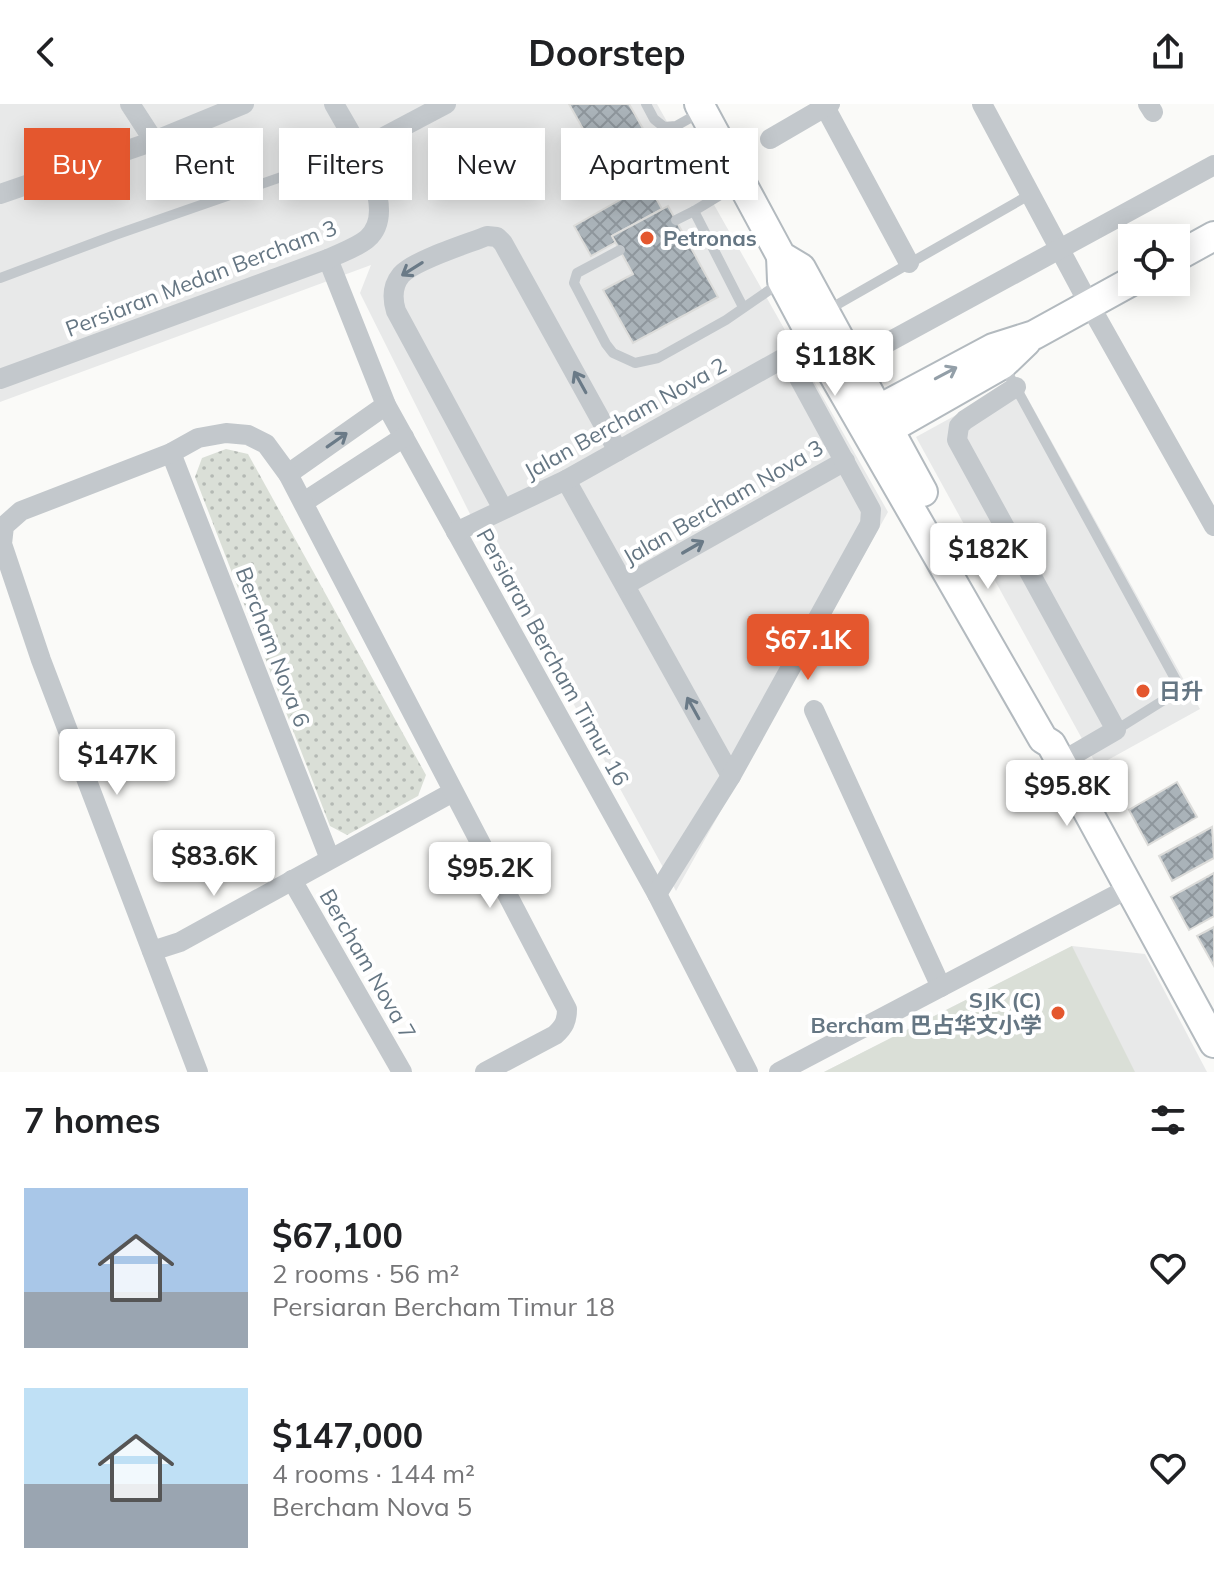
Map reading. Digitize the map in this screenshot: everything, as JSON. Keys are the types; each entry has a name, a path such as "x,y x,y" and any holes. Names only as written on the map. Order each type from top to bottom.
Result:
{"street":[{"path":"130,104 146,129"},
{"name":"Persiaran Medan Bercham 3","path":"334,104 347,128"},
{"path":"401,128 446,104"},
{"path":"982,104 1089,304 1214,526"},
{"path":"184,128 238,105"},
{"path":"770,139 828,105 909,263"},
{"path":"701,107 712,128"},
{"path":"0,194 146,144"},
{"path":"852,362 1214,165"},
{"name":"Persiaran Medan Bercham 3","path":"0,379 328,259 366,240 380,219 380,200"},
{"path":"751,200 788,268 814,341 1043,739 1056,753 1214,1043"},
{"path":"503,509 396,311 393,299 395,285 402,274 413,266 487,236 497,237 618,451"},
{"path":"1190,249 1214,236"},
{"name":"Persiaran Bercham Timur 16","path":"328,259 386,405 657,894 743,1070"},
{"path":"788,268 825,312 880,420 1053,734 1056,753"},
{"path":"880,420 993,348 1034,335 1118,288"},
{"path":"1034,335 1010,376 959,426 957,440 1116,730 1056,753"},
{"name":"Jalan Bercham Nova 2","path":"456,532 566,480 814,341"},
{"path":"657,894 731,776 870,524 871,510 787,356"},
{"path":"880,420 1010,376"},
{"path":"846,394 880,420 889,470"},
{"path":"288,474 386,405"},
{"path":"198,1072 41,660 2,544 4,526 21,511 171,453 198,438 226,433 248,435 266,444 288,474 567,1009 567,1019 555,1035 485,1072"},
{"path":"304,502 404,437"},
{"name":"Bercham Nova 6","path":"171,453 330,859"},
{"name":"Jalan Bercham Nova 3","path":"625,585 845,461"},
{"path":"566,480 731,776"},
{"path":"814,710 941,987"},
{"path":"152,951 180,942 453,792"},
{"name":"Bercham Nova 7","path":"292,880 402,1072"},
{"path":"779,1072 1129,888"}],"lane":[{"path":"646,104 654,119 664,127 676,126 701,107"},
{"path":"0,278 279,178"},
{"path":"825,312 1031,194"},
{"path":"676,220 712,200"},
{"path":"694,211 743,307"},
{"path":"620,250 577,273 574,283 606,344 623,360 635,363 658,358 743,307 788,268"},
{"path":"1010,376 1178,684 1172,695 1116,730"}],"shaded area":[{"path":"0,104 657,104 671,128 561,128 561,200 711,200 888,512 676,891 474,522 360,293 371,265 0,402"},
{"path":"1018,381 1200,709 1097,766 916,437"},
{"path":"226,449 248,454 426,775 418,796 347,835 330,826 195,477 202,458"},
{"name":"SJK (C) Bercham 巴占华文小学","path":"1072,946 1145,954 1207,1072 824,1072"},
{"name":"SJK (C) Bercham 巴占华文小学","path":"1072,946 1135,1072 824,1072"}],"building":[{"path":"569,104 629,104 643,128 583,128"},
{"path":"620,200 657,200 662,209 612,236 616,242 591,256 574,226"},
{"path":"668,206 718,297 633,343 603,290 633,274 612,236"},
{"path":"1177,782 1197,817 1148,845 1129,810"},
{"path":"1212,827 1214,858 1172,881 1159,856"},
{"path":"1214,873 1214,916 1189,930 1171,897"},
{"path":"1214,927 1214,966 1197,936"}],"place":[{"name":"Petronas","path":"647,238"},
{"name":"日升","path":"1143,691"},
{"name":"SJK (C) Bercham 巴占华文小学","path":"1058,1013"}]}
